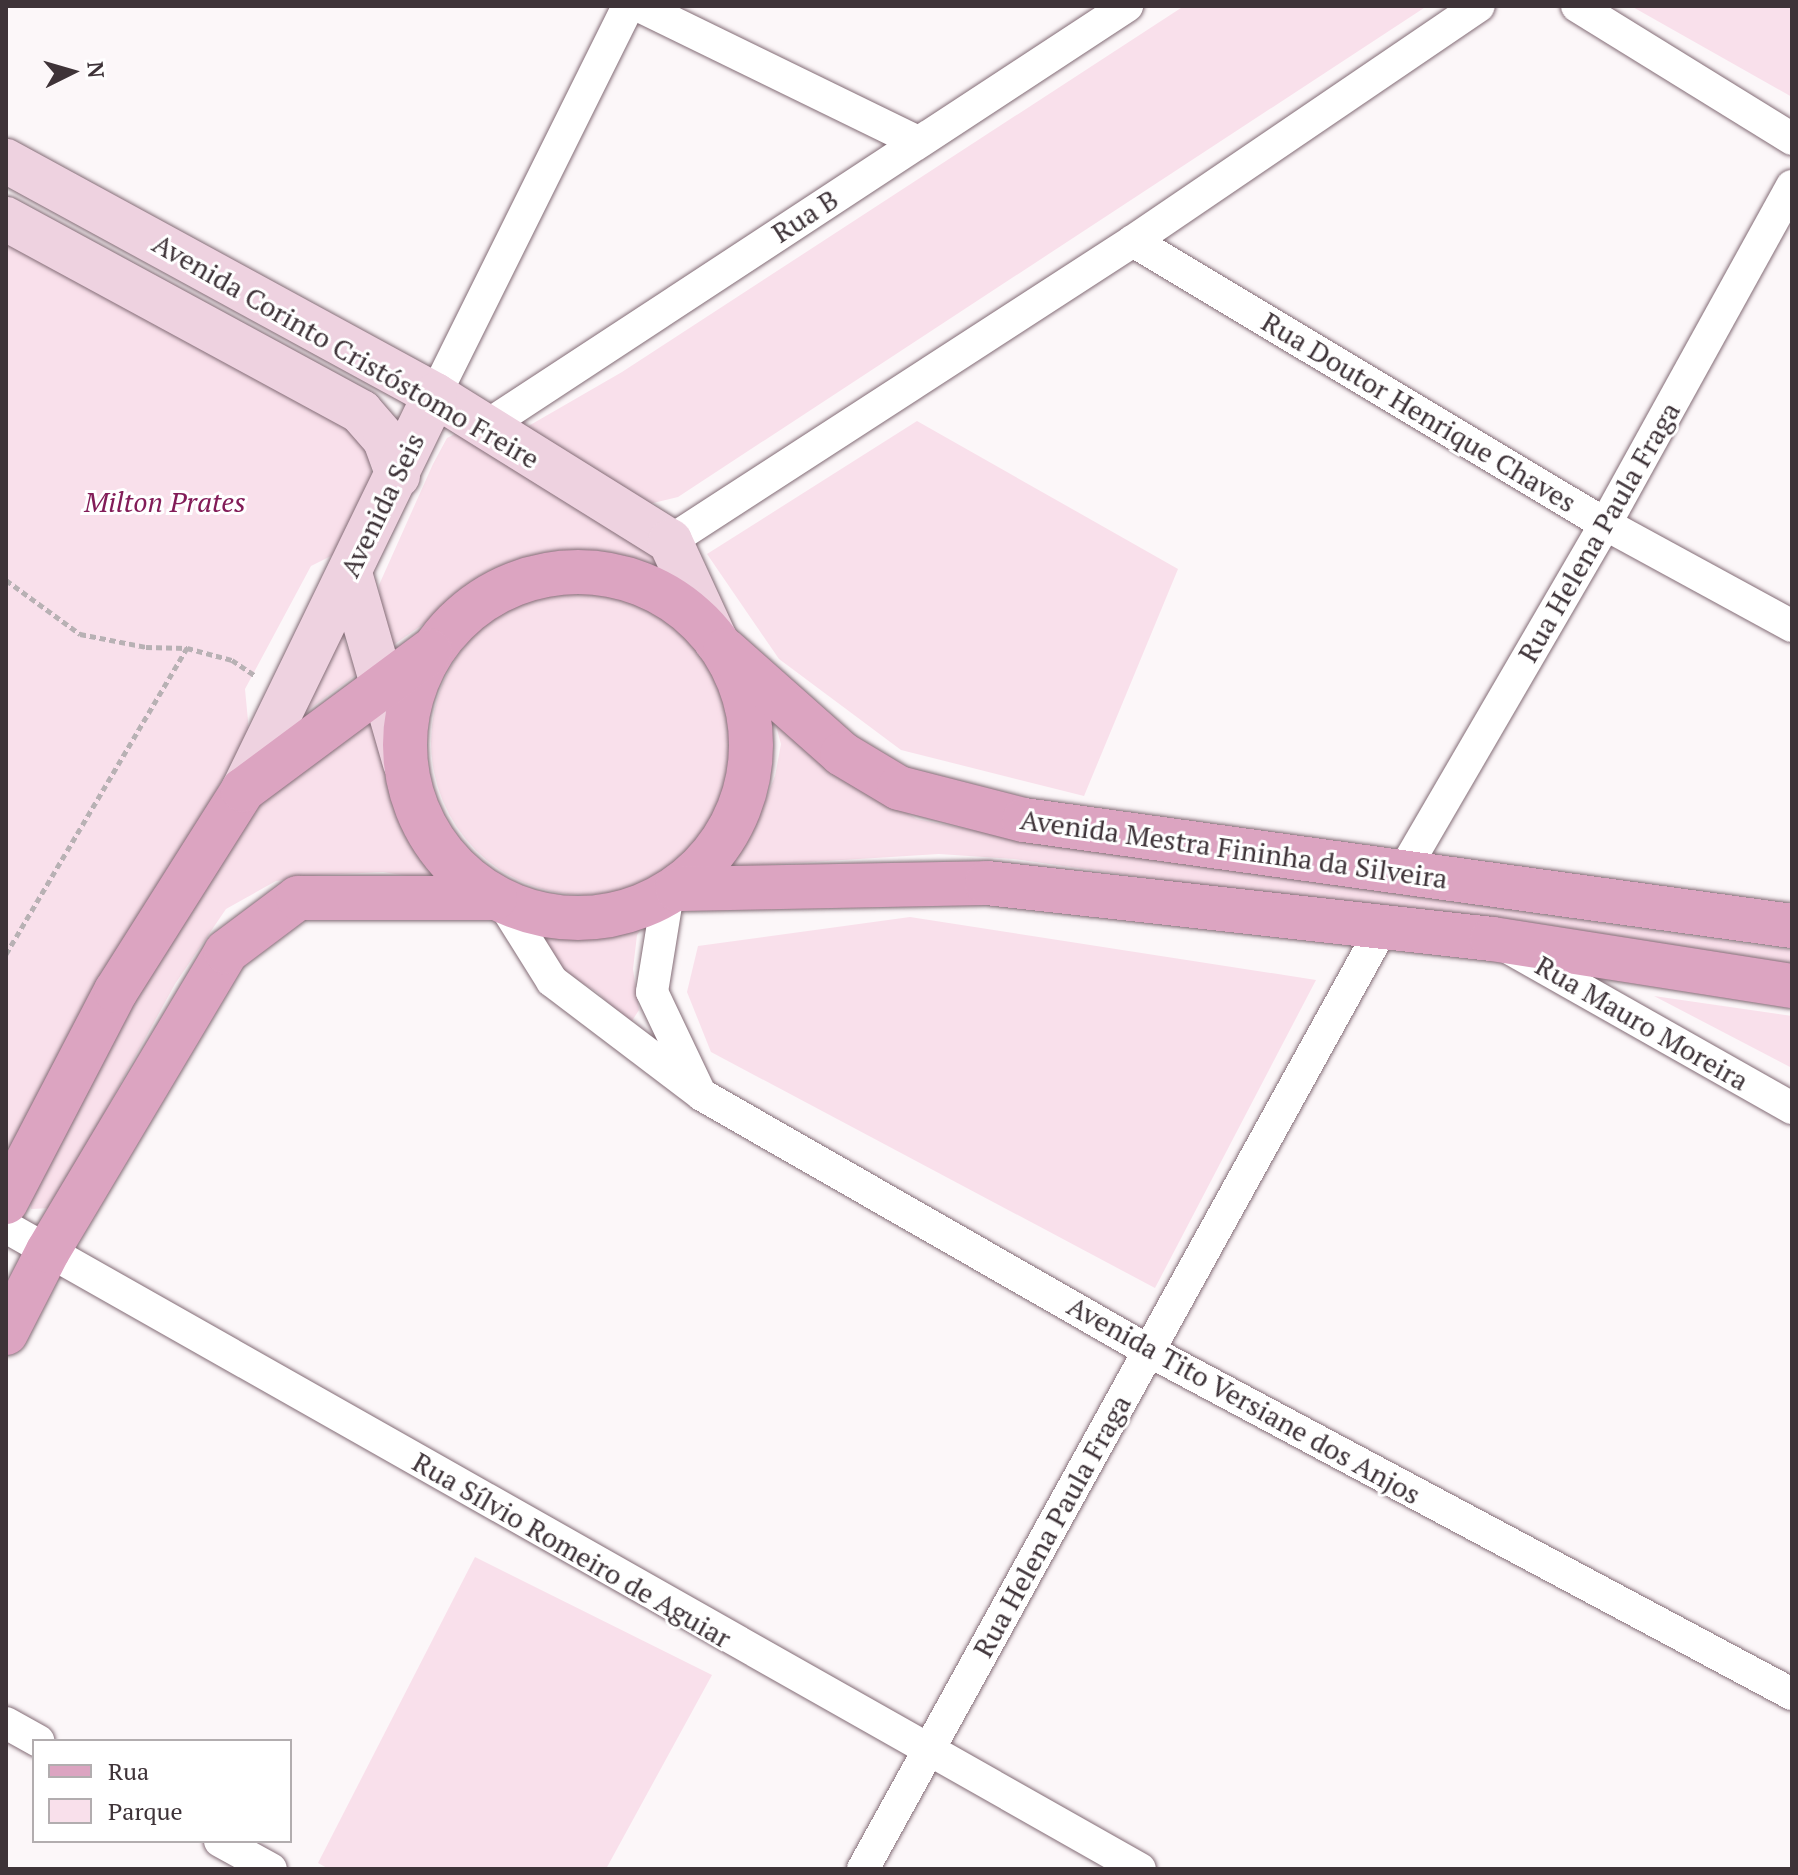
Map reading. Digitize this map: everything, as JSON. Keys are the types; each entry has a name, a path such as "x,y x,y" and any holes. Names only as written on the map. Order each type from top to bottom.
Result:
{"main road":[{"path":"6,1202 116,991 243,790 430,651 482,601 520,580 577,569 635,579 686,607 720,646 746,700 752,753 742,805 715,852 672,891 634,911 587,919 540,915 498,900 451,864 419,817 405,763 408,705 430,651"},
{"name":"Avenida Mestra Fininha da Silveira","path":"720,646 842,754 899,788 1024,820 1401,875 1792,926"},
{"name":"Avenida Mestra Fininha da Silveira","path":"672,891 987,883 1381,930 1492,939 1792,986"},
{"path":"6,1333 48,1251 226,952 298,898 498,900"}],"street":[{"name":"Avenida Seis","path":"243,790 628,6"},
{"path":"639,6 918,142"},
{"name":"Rua B","path":"485,427 1127,6"},
{"path":"720,646 670,541 1133,241 1479,6"},
{"path":"1577,6 1792,139"},
{"name":"Avenida Corinto Cristóstomo Freire","path":"6,161 435,395 670,541"},
{"name":"Rua Helena Paula Fraga","path":"1401,875 1605,524 1792,186"},
{"name":"Avenida Corinto Cristóstomo Freire","path":"6,219 361,412 385,440 398,476"},
{"name":"Rua Doutor Henrique Chaves","path":"1133,241 1605,524 1792,626"},
{"path":"350,573 380,689 405,763"},
{"path":"672,891 652,992 702,1095"},
{"name":"Avenida Tito Versiane dos Anjos","path":"498,900 552,981 702,1095 1149,1351 1792,1694"},
{"name":"Rua Helena Paula Fraga","path":"863,1869 1381,930"},
{"name":"Rua Mauro Moreira","path":"1492,939 1792,1108"},
{"name":"Rua Sílvio Romeiro de Aguiar","path":"6,1227 927,1752 1140,1869"},
{"path":"6,1723 34,1739"},
{"path":"224,1843 271,1869"}],"path":[{"path":"6,580 80,634 146,647 187,648 232,660 289,697"},
{"path":"6,954 187,648"}],"green space":[{"path":"1184,6 1427,6 678,497 649,504 525,428 622,372"},
{"path":"1631,6 1792,6 1792,97"},
{"name":"Milton Prates","path":"6,231 340,414 366,442 373,483 345,549 311,566 245,689 249,731 6,1173"},
{"path":"917,421 1178,569 1084,796 901,750 779,659 707,554"},
{"path":"461,431 614,509 670,576 639,559 552,552 491,577 392,646 381,615 379,585 433,464 447,438"},
{"path":"584,589 614,592 643,601 669,615 692,634 711,657 725,683 734,712 737,742 734,772 725,801 711,827 692,850 669,869 643,883 614,892 584,895 554,892 525,883 499,869 476,850 457,827 443,801 434,772 431,742 434,712 443,683 457,657 476,634 499,615 525,601 554,592"},
{"path":"341,631 357,674 292,722"},
{"path":"773,715 855,785 917,819 1032,842 1792,950 1792,970 1014,859 939,854 730,867 751,836 775,776 781,744"},
{"path":"374,717 389,785 407,830 426,862 457,884 383,872 320,875 276,881 226,909 175,984 52,1208 31,1209 28,1183 246,811"},
{"path":"910,917 1316,980 1155,1288 711,1052 687,992 698,946"},
{"path":"649,918 637,935 633,969 639,1010 630,1024 597,992 564,972 523,924 552,931 583,931"},
{"path":"1654,996 1792,1016 1792,1068"},
{"path":"475,1557 712,1675 606,1869 329,1869 318,1863"}]}
